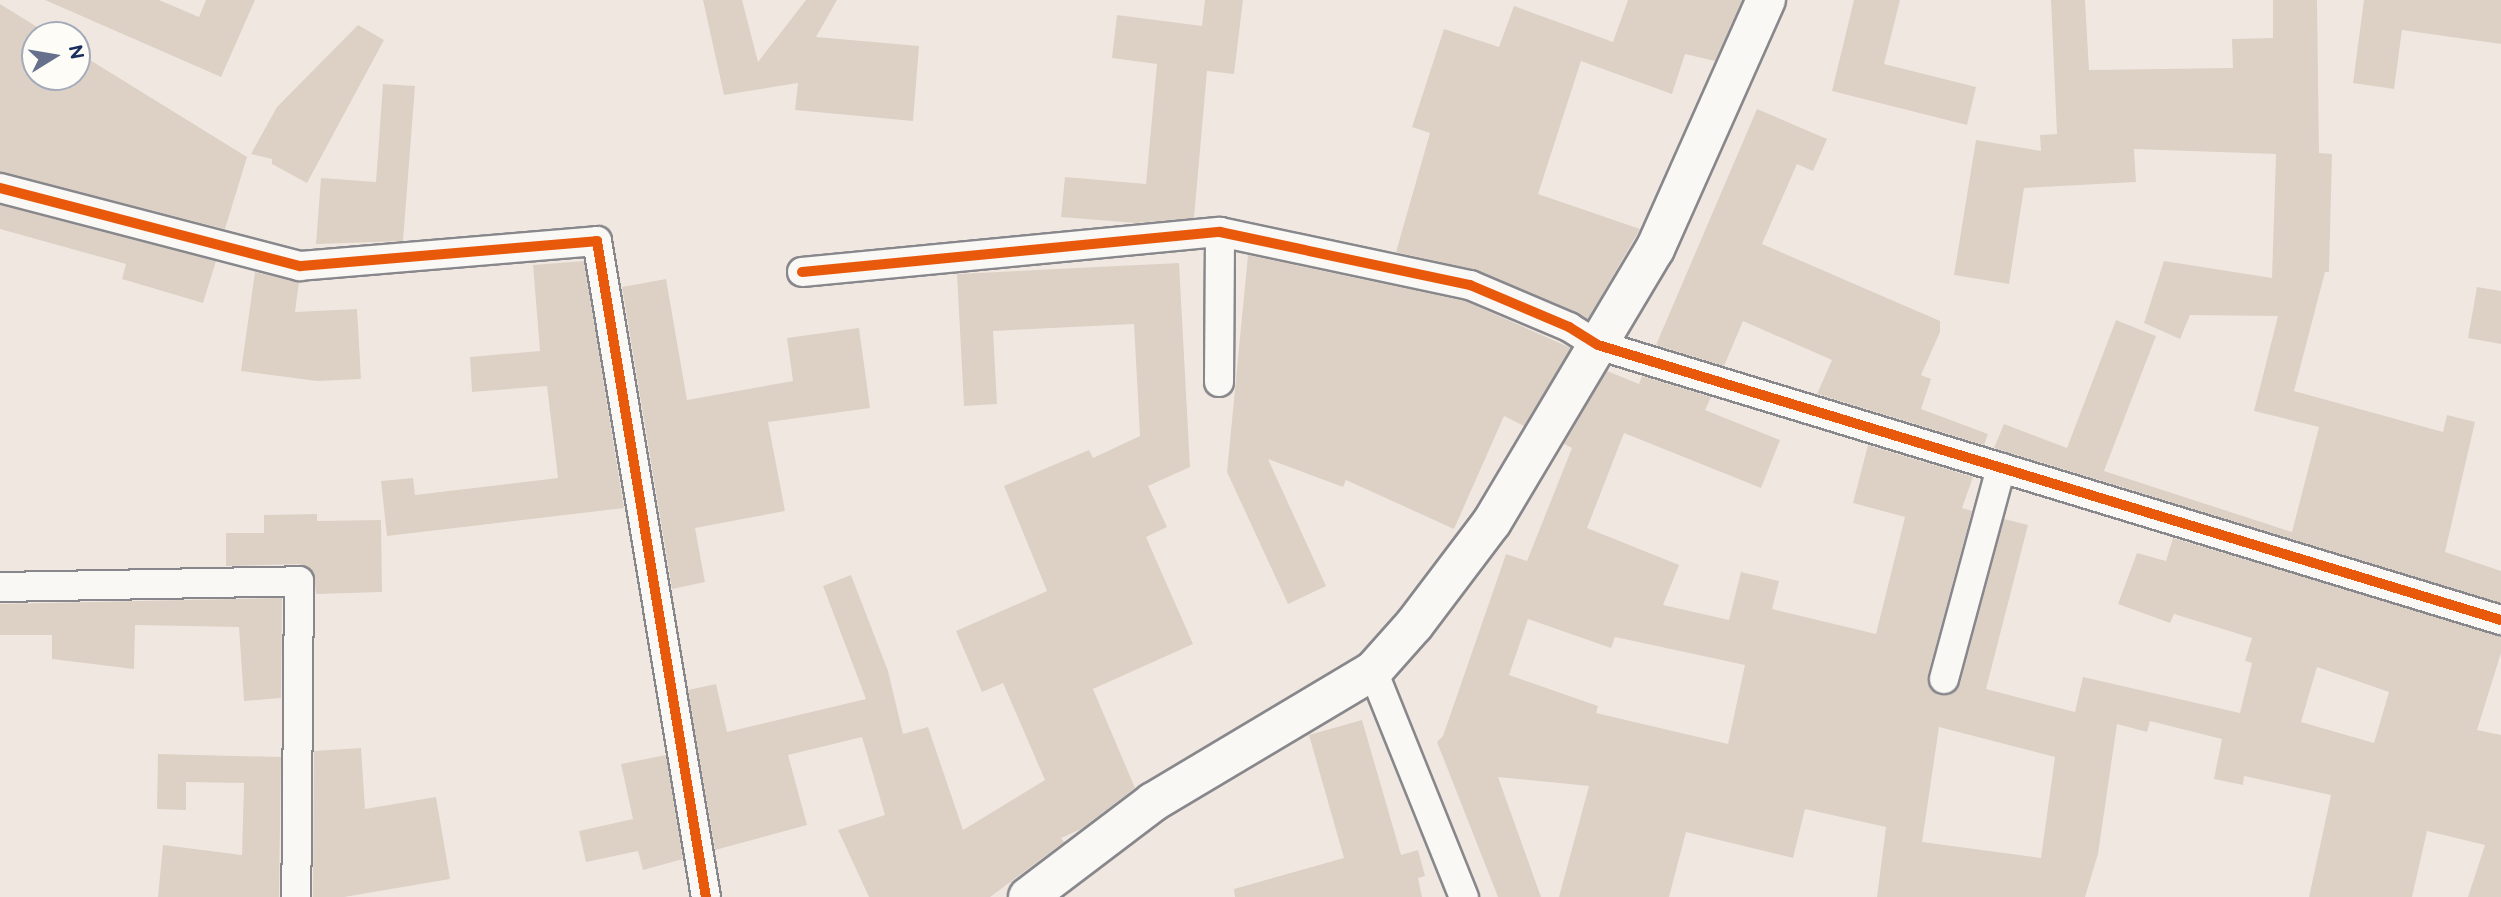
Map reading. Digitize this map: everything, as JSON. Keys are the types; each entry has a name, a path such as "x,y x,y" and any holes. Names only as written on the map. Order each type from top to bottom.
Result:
{"street":[{"path":"1028,897 1153,802 1373,671 1492,522 1655,249 1766,0"},
{"path":"0,188 300,266 597,241 706,897"},
{"path":"1219,382 1220,232"},
{"path":"802,272 1220,232 1470,285 1569,327 1598,345 2501,620"},
{"path":"1944,680 2001,468"},
{"path":"0,586 299,581 296,897"},
{"path":"1373,671 1464,897"}],"building":[{"path":"45,0 159,0 199,17 206,0 255,0 221,77"},
{"path":"703,0 742,0 758,62 806,0 837,0 816,37 919,46 913,121 795,110 798,83 724,95"},
{"path":"1205,0 1243,0 1234,74 1207,71 1194,218 1136,223 1061,217 1065,177 1146,184 1157,64 1112,58 1117,15 1202,26"},
{"path":"1628,0 1742,0 1715,61 1685,54 1672,94 1581,61 1538,194 1640,229 1588,319 1476,270 1396,252 1430,133 1412,127 1444,29 1499,47 1514,6 1613,42"},
{"path":"1854,0 1900,0 1884,64 1976,87 1967,125 1832,91"},
{"path":"2051,0 2085,0 2089,70 2233,68 2232,39 2273,38 2273,0 2317,0 2319,153 2332,154 2329,272 2325,272 2294,391 2443,432 2447,415 2475,422 2445,552 2501,571 2501,603 1994,448 2004,424 2067,448 2116,320 2156,336 2104,471 2292,532 2319,427 2254,411 2278,316 2190,315 2180,339 2144,323 2164,261 2272,278 2276,154 2134,149 2136,182 2024,188 2009,284 1954,275 1976,140 2041,151 2040,135 2057,134"},
{"path":"2364,0 2501,0 2501,44 2402,30 2394,89 2353,83"},
{"path":"0,4 27,21 21,21 21,91 91,91 91,61 247,157 225,229 0,172"},
{"path":"358,25 384,40 307,183 272,164 272,159 251,154 277,107"},
{"path":"383,84 415,86 403,241 316,244 321,178 376,182"},
{"path":"1757,109 1827,139 1813,171 1797,164 1762,244 1940,321 1940,332 1921,375 1931,379 1921,409 1988,434 1984,445 1817,394 1832,360 1743,321 1724,366 1656,345"},
{"path":"0,205 216,261 203,303 122,279 126,264 0,229"},
{"path":"1248,255 1465,301 1571,348 1524,426 1504,416 1454,529 1346,480 1343,487 1268,459 1326,586 1288,604 1227,472"},
{"path":"584,261 624,508 387,536 381,481 413,478 415,495 558,478 547,386 472,392 470,357 540,351 533,265"},
{"path":"1179,263 1190,467 1148,486 1167,527 1146,537 1193,644 1093,689 1135,788 1081,829 1061,838 1064,842 990,897 869,897 838,830 885,815 862,737 788,755 807,825 715,850 688,690 716,684 727,732 866,699 823,586 851,575 888,671 903,734 928,727 963,830 1045,780 1003,683 982,692 956,631 1047,591 1004,486 1089,450 1093,458 1140,436 1134,324 993,331 997,404 964,406 957,274"},
{"path":"255,272 299,282 295,312 357,309 361,379 317,381 241,371"},
{"path":"666,279 687,400 793,381 787,338 859,328 870,408 768,422 785,511 695,528 705,582 672,589 622,287"},
{"path":"2477,287 2501,291 2501,344 2468,338"},
{"path":"1607,371 1639,384 1642,376 1711,397 1705,410 1780,440 1761,488 1624,433 1587,528 1679,565 1663,605 1729,620 1741,572 1779,581 1772,609 1876,634 1905,517 1853,503 1868,445 1973,477 1962,508 1972,511 1928,675 1928,684 1939,695 1949,695 1960,683 2004,519 2028,525 1986,689 2075,712 2083,677 2240,713 2252,663 2245,661 2252,638 2174,614 2170,623 2118,604 2137,553 2166,561 2173,538 2501,636 2501,653 2477,730 2501,735 2501,897 2468,897 2485,845 2427,831 2412,897 2309,897 2331,795 2244,776 2243,785 2214,779 2222,739 2150,721 2147,732 2117,724 2098,854 2085,897 1877,897 1886,827 1805,809 1793,858 1686,832 1669,897 1559,897 1589,786 1498,777 1541,897 1498,897 1437,742 1443,736 1506,554 1527,561 1572,448 1564,444","holes":["1528,619 1611,648 1615,637 1745,665 1728,744 1596,713 1598,706 1509,675","2317,667 2389,692 2374,743 2301,722","1939,727 2055,757 2041,858 1922,842"]},
{"path":"317,514 317,521 381,520 382,592 316,594 314,573 299,564 226,566 226,533 264,533 264,515"},
{"path":"282,598 281,698 244,701 239,627 135,625 134,669 52,659 52,635 0,635 0,604"},
{"path":"1362,720 1401,855 1418,850 1425,876 1418,878 1422,897 1235,897 1234,889 1344,858 1309,735"},
{"path":"361,748 365,809 436,797 450,879 344,897 313,897 314,751"},
{"path":"158,754 281,757 279,897 158,897 163,845 242,855 244,783 186,782 186,810 157,809"},
{"path":"666,755 683,859 643,870 638,851 586,862 579,831 633,819 621,764"}],"cycle path":[{"path":"0,188 300,266 597,241 706,897"},
{"path":"802,272 1220,232 1470,285 1569,327 1598,345 2501,620"}]}
